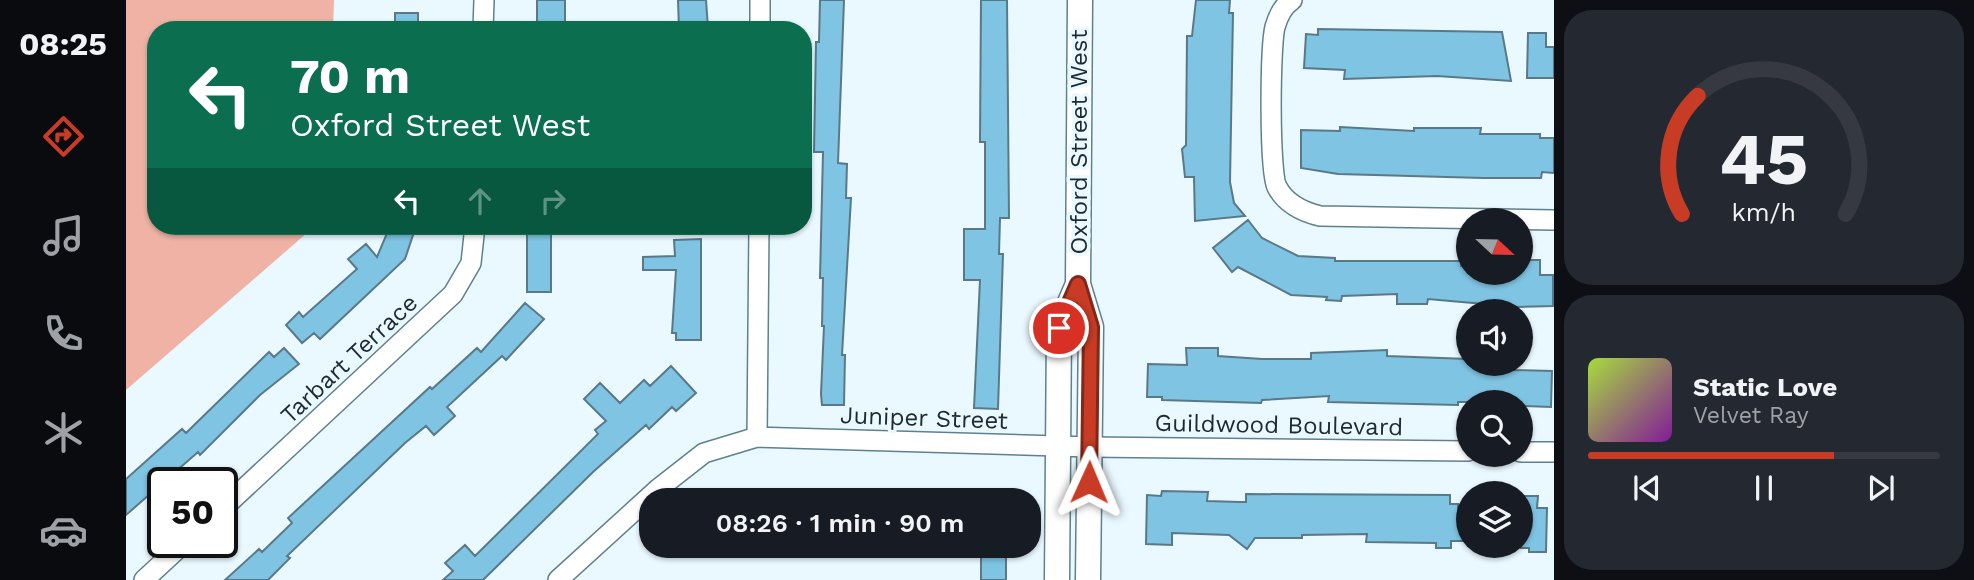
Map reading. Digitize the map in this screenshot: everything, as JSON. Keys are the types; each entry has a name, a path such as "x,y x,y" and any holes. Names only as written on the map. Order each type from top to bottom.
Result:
{"main road":[{"name":"Oxford Street West","path":"1080,0 1078,284 1091,327 1088,580"},
{"name":"Oxford Street West","path":"1058,580 1059,328 1078,284"}],"street":[{"path":"483,21 484,0"},
{"path":"760,0 760,21"},
{"path":"1292,0 1280,13 1273,36 1273,178 1289,202 1308,213 1320,216 1554,220"},
{"name":"Tarbart Terrace","path":"238,494 453,294 471,263 474,235"},
{"path":"757,437 759,235"},
{"name":"Juniper Street","path":"558,580 658,489 704,453 757,437 1090,447"},
{"name":"Guildwood Boulevard","path":"1090,447 1456,451"},
{"path":"1533,452 1554,452"},
{"path":"144,580 168,558"}],"shaded area":[{"path":"126,0 334,0 333,21 147,21 147,235 305,235 126,390"}],"building":[{"path":"537,0 565,0 565,21 537,21"},
{"path":"678,0 706,0 708,21 679,21"},
{"path":"820,0 844,0 838,163 847,164 846,198 851,198 842,355 845,355 844,405 822,405 821,394 824,326 823,278 820,278 823,152 814,152 816,42 819,42"},
{"path":"981,0 1007,0 1009,218 1000,218 999,254 1003,254 998,409 974,408 980,280 964,280 964,229 985,229 985,142 980,142"},
{"path":"1196,0 1230,0 1229,13 1233,13 1230,182 1234,203 1245,216 1195,221 1194,177 1185,177 1182,149 1186,145 1187,36 1192,36"},
{"path":"395,13 418,13 418,21 395,21"},
{"path":"1318,29 1502,32 1511,81 1437,76 1344,79 1345,70 1304,68 1306,34 1318,35"},
{"path":"1528,33 1546,33 1546,47 1554,47 1554,78 1527,78"},
{"path":"1340,127 1414,131 1414,128 1481,128 1480,134 1540,134 1540,138 1554,138 1554,173 1542,172 1541,178 1483,178 1338,174 1301,168 1301,130 1340,131"},
{"path":"1248,220 1262,238 1298,256 1335,258 1335,261 1456,261 1456,285 1533,285 1533,260 1540,260 1540,275 1553,275 1553,306 1533,307 1533,299 1456,299 1456,302 1428,299 1427,304 1397,304 1397,294 1342,296 1341,301 1326,300 1327,297 1291,295 1238,267 1232,272 1213,248"},
{"path":"386,235 413,235 405,259 320,339 314,333 302,343 286,325 299,312 303,317 357,269 348,259 366,244 377,257"},
{"path":"527,235 551,235 551,292 527,292"},
{"path":"701,239 701,340 676,340 676,333 672,333 676,270 643,270 643,257 675,256 674,240"},
{"path":"525,303 544,319 506,360 502,356 447,407 455,416 434,435 426,426 405,443 287,556 290,558 268,580 225,580 259,549 262,552 292,523 288,518 430,387 432,389 477,348 481,352"},
{"path":"284,348 299,364 260,395 200,455 198,452 181,467 147,467 147,497 126,515 126,479 182,429 186,433 269,352 274,357"},
{"path":"1186,348 1218,348 1218,356 1262,359 1311,359 1311,353 1387,350 1387,356 1456,359 1456,376 1533,376 1533,371 1552,371 1551,407 1533,406 1533,390 1456,390 1456,405 1328,402 1329,396 1262,400 1261,403 1162,400 1162,397 1147,397 1148,364 1187,365"},
{"path":"671,366 696,393 676,411 672,407 649,429 646,425 593,472 483,580 443,580 453,571 445,563 465,545 475,556 598,434 595,430 606,421 584,399 600,383 620,403 644,380 650,386"},
{"path":"1162,491 1208,492 1207,501 1246,502 1246,494 1450,495 1450,504 1456,504 1456,541 1451,541 1451,548 1436,548 1436,543 1366,542 1367,534 1302,535 1302,538 1255,538 1247,549 1229,535 1172,533 1172,545 1146,544 1147,495 1161,496"},
{"path":"1533,496 1538,496 1537,508 1547,508 1546,552 1533,552"},
{"path":"981,558 1006,558 1006,580 981,580"}],"route":[{"path":"1059,328 1078,284 1091,327 1089,482"}]}
